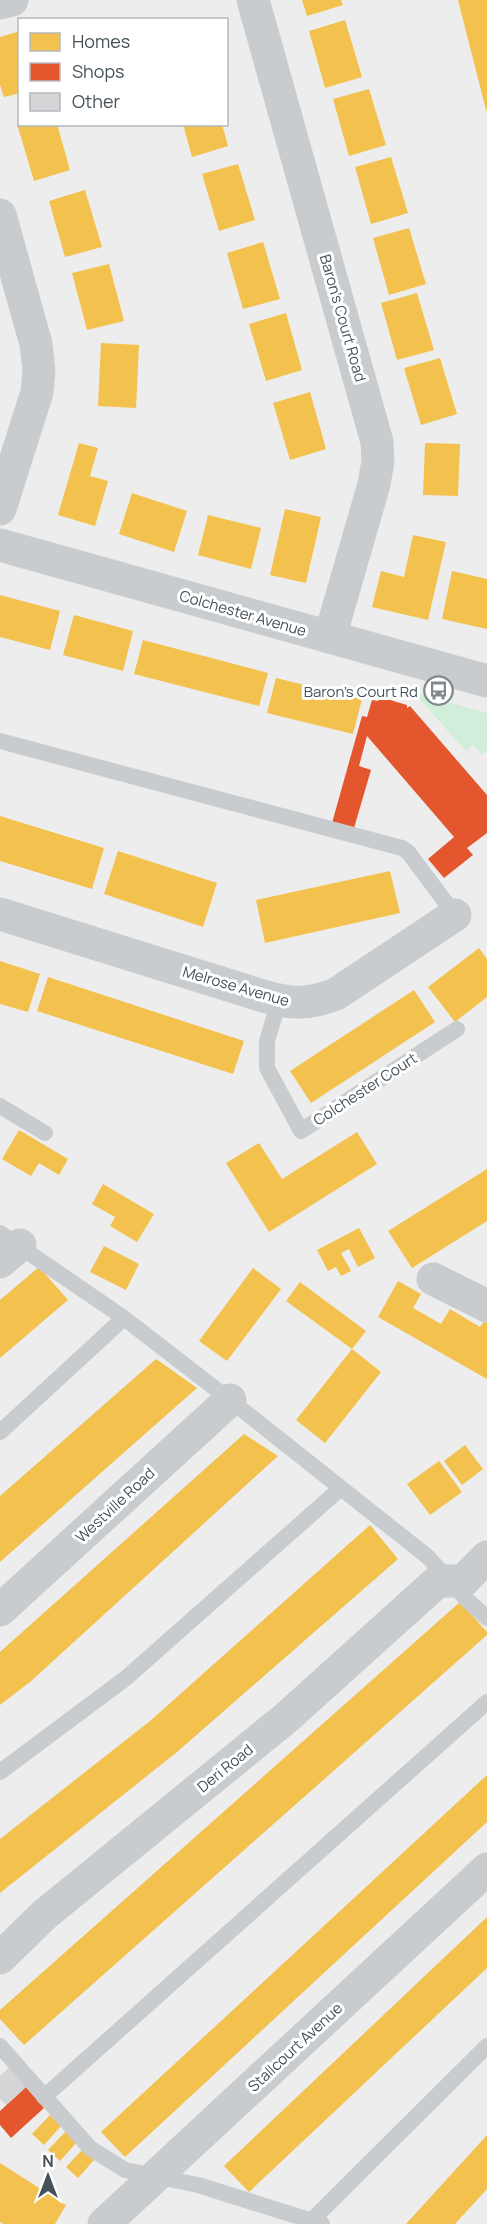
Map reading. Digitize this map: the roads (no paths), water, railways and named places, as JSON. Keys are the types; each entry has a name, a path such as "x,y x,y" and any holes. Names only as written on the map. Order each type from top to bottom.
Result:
{"street":[{"path":"0,3 12,0"},
{"name":"Baron's Court Road","path":"254,0 377,442 378,461 374,484 330,638"},
{"path":"0,215 36,344 39,371 37,392 0,509"},
{"name":"Colchester Avenue","path":"0,546 487,681"},
{"name":"Melrose Avenue","path":"0,914 279,1000 299,1003 319,1000 336,994 455,915"},
{"path":"433,1279 487,1306"},
{"name":"Westville Road","path":"0,1610 230,1400"},
{"name":"Deri Road","path":"0,1958 44,1915 286,1718 438,1581 462,1581 487,1557"},
{"name":"Stallcourt Avenue","path":"104,2224 487,1869"}],"lane":[{"path":"0,741 402,848 408,852 455,915"},
{"name":"Colchester Court","path":"279,1000 267,1041 267,1068 301,1131 457,1029"},
{"path":"0,1106 45,1133"},
{"path":"6,1247 124,1318 428,1557 466,1599 487,1618"},
{"path":"0,1432 124,1318"},
{"path":"0,1773 126,1678 341,1488"},
{"path":"44,2097 487,1702"},
{"path":"0,2046 90,2148 124,2170 198,2185 316,2222 487,2046"}],"place":[{"name":"Baron's Court Rd","path":"439,691"}]}
